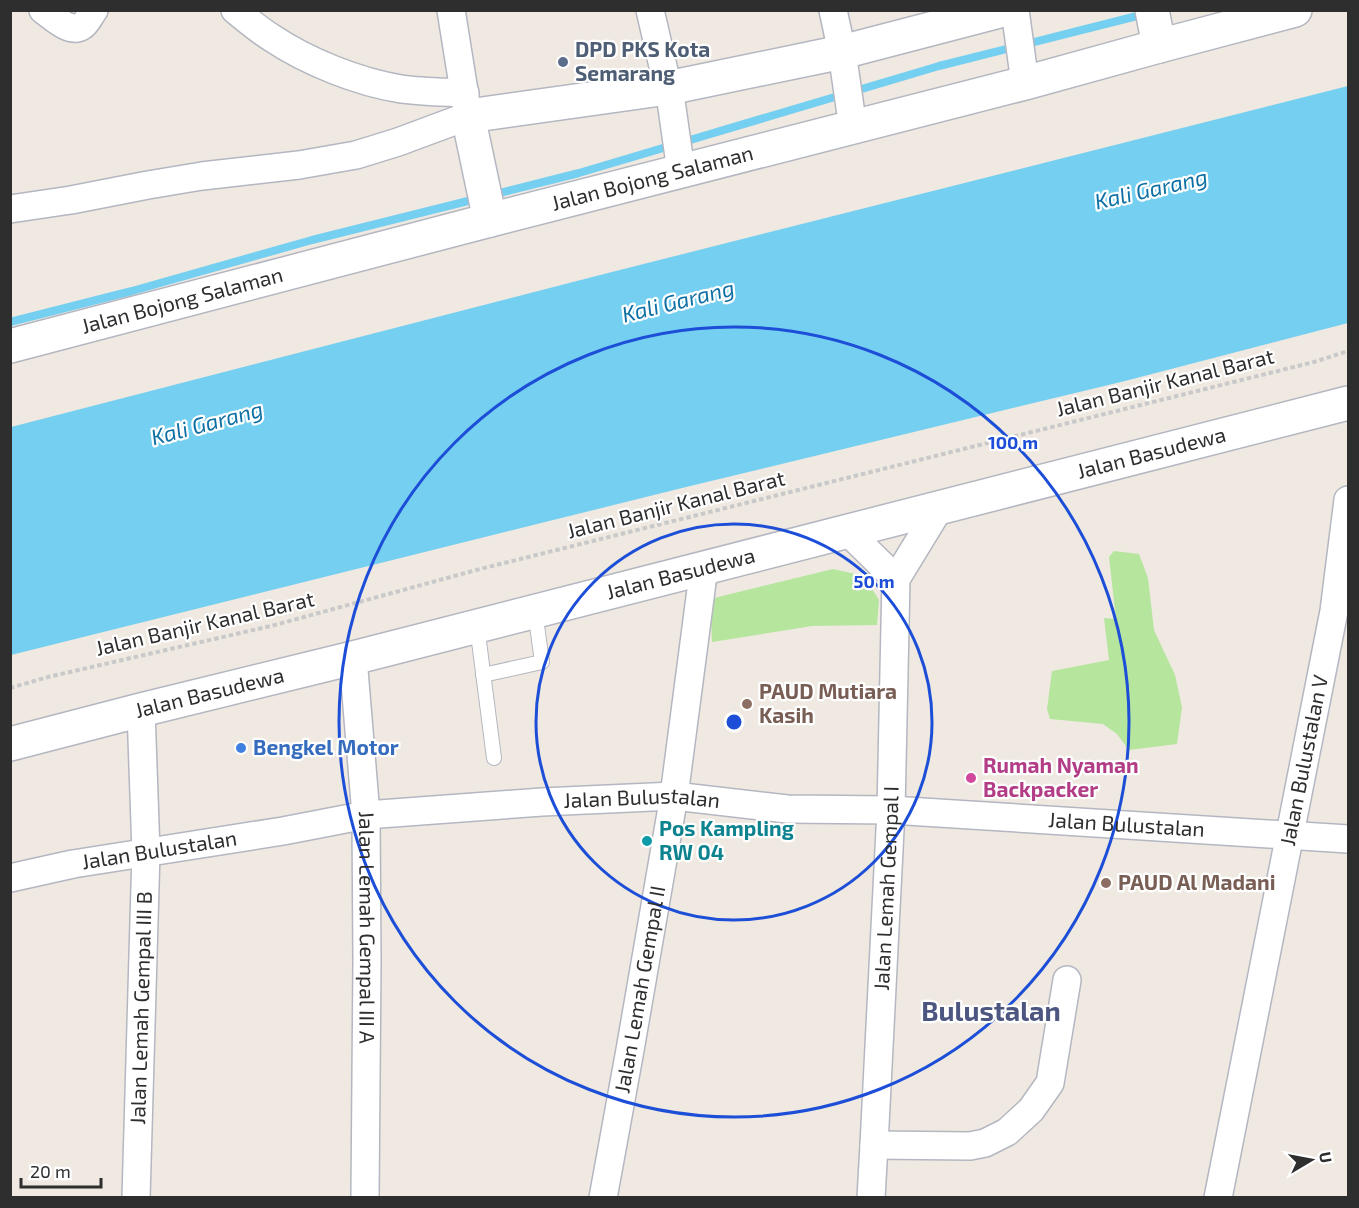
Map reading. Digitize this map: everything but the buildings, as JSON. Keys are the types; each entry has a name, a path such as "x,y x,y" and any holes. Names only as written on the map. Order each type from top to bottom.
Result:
{"street":[{"path":"43,10 70,28 76,29 84,26 94,10"},
{"path":"235,10 272,38 303,56 361,79 399,89 428,92 468,114"},
{"path":"451,10 468,114 489,213"},
{"path":"650,10 670,94 680,160"},
{"path":"833,10 851,116"},
{"name":"Jalan Bojong Salaman","path":"10,346 680,160 1023,69 1155,28 1295,10"},
{"path":"10,209 71,200 148,184 299,165 356,155 375,150 468,114 670,94 843,62 1011,13 1023,69"},
{"name":"Jalan Basudewa","path":"10,744 1348,403"},
{"name":"Jalan Bulustalan V","path":"1218,1197 1334,611 1348,500"},
{"path":"847,531 896,579 940,507"},
{"name":"Jalan Lemah Gempal II","path":"603,1197 674,796 704,567"},
{"name":"Jalan Lemah Gempal I","path":"870,1197 891,810 896,579"},
{"name":"Jalan Lemah Gempal III A","path":"353,658 366,815 365,1197"},
{"name":"Jalan Lemah Gempal III B","path":"136,1197 146,852 141,710"},
{"name":"Jalan Bulustalan","path":"10,878 73,864 283,831 366,815 542,801 674,796 787,809 891,810 1348,839"},
{"path":"874,1145 970,1146 985,1143 1012,1128 1031,1110 1050,1083 1067,980"}],"lane":[{"path":"483,675 542,662 536,611"},
{"path":"477,626 494,758"}],"path":[{"name":"Jalan Banjir Kanal Barat","path":"10,688 48,677 271,626 480,569 920,461 1314,362 1348,351"}],"green space":[{"path":"1114,551 1139,554 1148,578 1154,630 1175,675 1182,707 1177,744 1129,750 1117,734 1103,724 1050,719 1047,709 1052,671 1109,660 1104,618 1116,619 1109,557"},
{"path":"833,569 864,576 879,600 877,625 812,626 712,642 710,599"}],"water":[{"name":"Kali Garang","path":"1348,86 1348,323 1125,381 682,488 11,655 11,427"}],"waterway":[{"path":"492,195 579,173 939,66 1145,14"},
{"path":"10,322 132,291 312,240 480,198"}],"place":[{"name":"DPD PKS Kota Semarang","path":"563,62"},
{"name":"PAUD Mutiara Kasih","path":"747,704"},
{"name":"Bengkel Motor","path":"241,748"},
{"name":"Rumah Nyaman Backpacker","path":"971,778"},
{"name":"Pos Kampling RW 04","path":"647,841"},
{"name":"PAUD Al Madani","path":"1106,883"}],"district":[{"name":"Bulustalan","path":"991,1012"}]}
